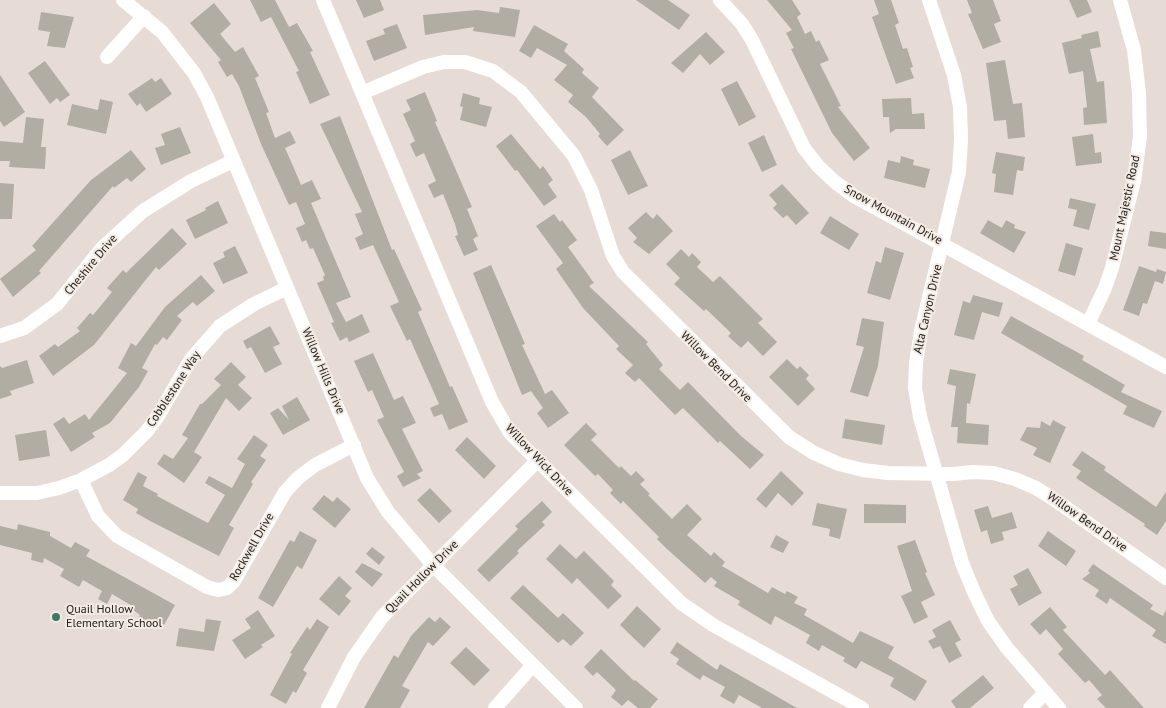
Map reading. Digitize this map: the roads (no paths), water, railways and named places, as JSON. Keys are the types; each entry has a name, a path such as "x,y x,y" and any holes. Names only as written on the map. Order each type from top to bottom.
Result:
{"street":[{"name":"Willow Hills Drive","path":"123,0 162,32 194,73 206,97 368,478 388,512 433,566 576,708"},
{"name":"Willow Wick Drive","path":"323,0 492,402 510,433 666,589 692,611 713,625 862,708"},
{"name":"Snow Mountain Drive","path":"720,0 742,24 752,40 804,148 818,166 854,196 943,243 1166,367"},
{"name":"Alta Canyon Drive","path":"929,0 945,44 960,107 959,172 921,331 915,380 920,417 962,563 974,592 1006,648 1059,708"},
{"name":"Mount Majestic Road","path":"1088,324 1112,268 1134,181 1140,137 1139,93 1134,50 1120,0"},
{"path":"107,57 144,16"},
{"name":"Willow Bend Drive","path":"362,93 423,67 444,62 476,64 501,75 521,92 574,156 591,190 613,256 623,272 789,437 814,453 839,464 888,473 993,473 1036,488 1166,578"},
{"name":"Cheshire Drive","path":"0,336 24,328 57,304 104,247 143,211 183,185 233,161"},
{"name":"Cobblestone Way","path":"0,493 37,493 81,480 109,465 135,444 158,416 191,360 220,326 254,304 287,288"},
{"name":"Rockwell Drive","path":"81,480 98,516 117,536 207,587 218,590 227,588 234,581 285,492 298,478 315,465 354,445"},
{"name":"Quail Hollow Drive","path":"328,708 366,636 537,461"},
{"path":"495,708 533,665"},
{"path":"1030,708 1045,693"}],"place":[{"name":"Quail Hollow Elementary School","path":"56,617"}]}
